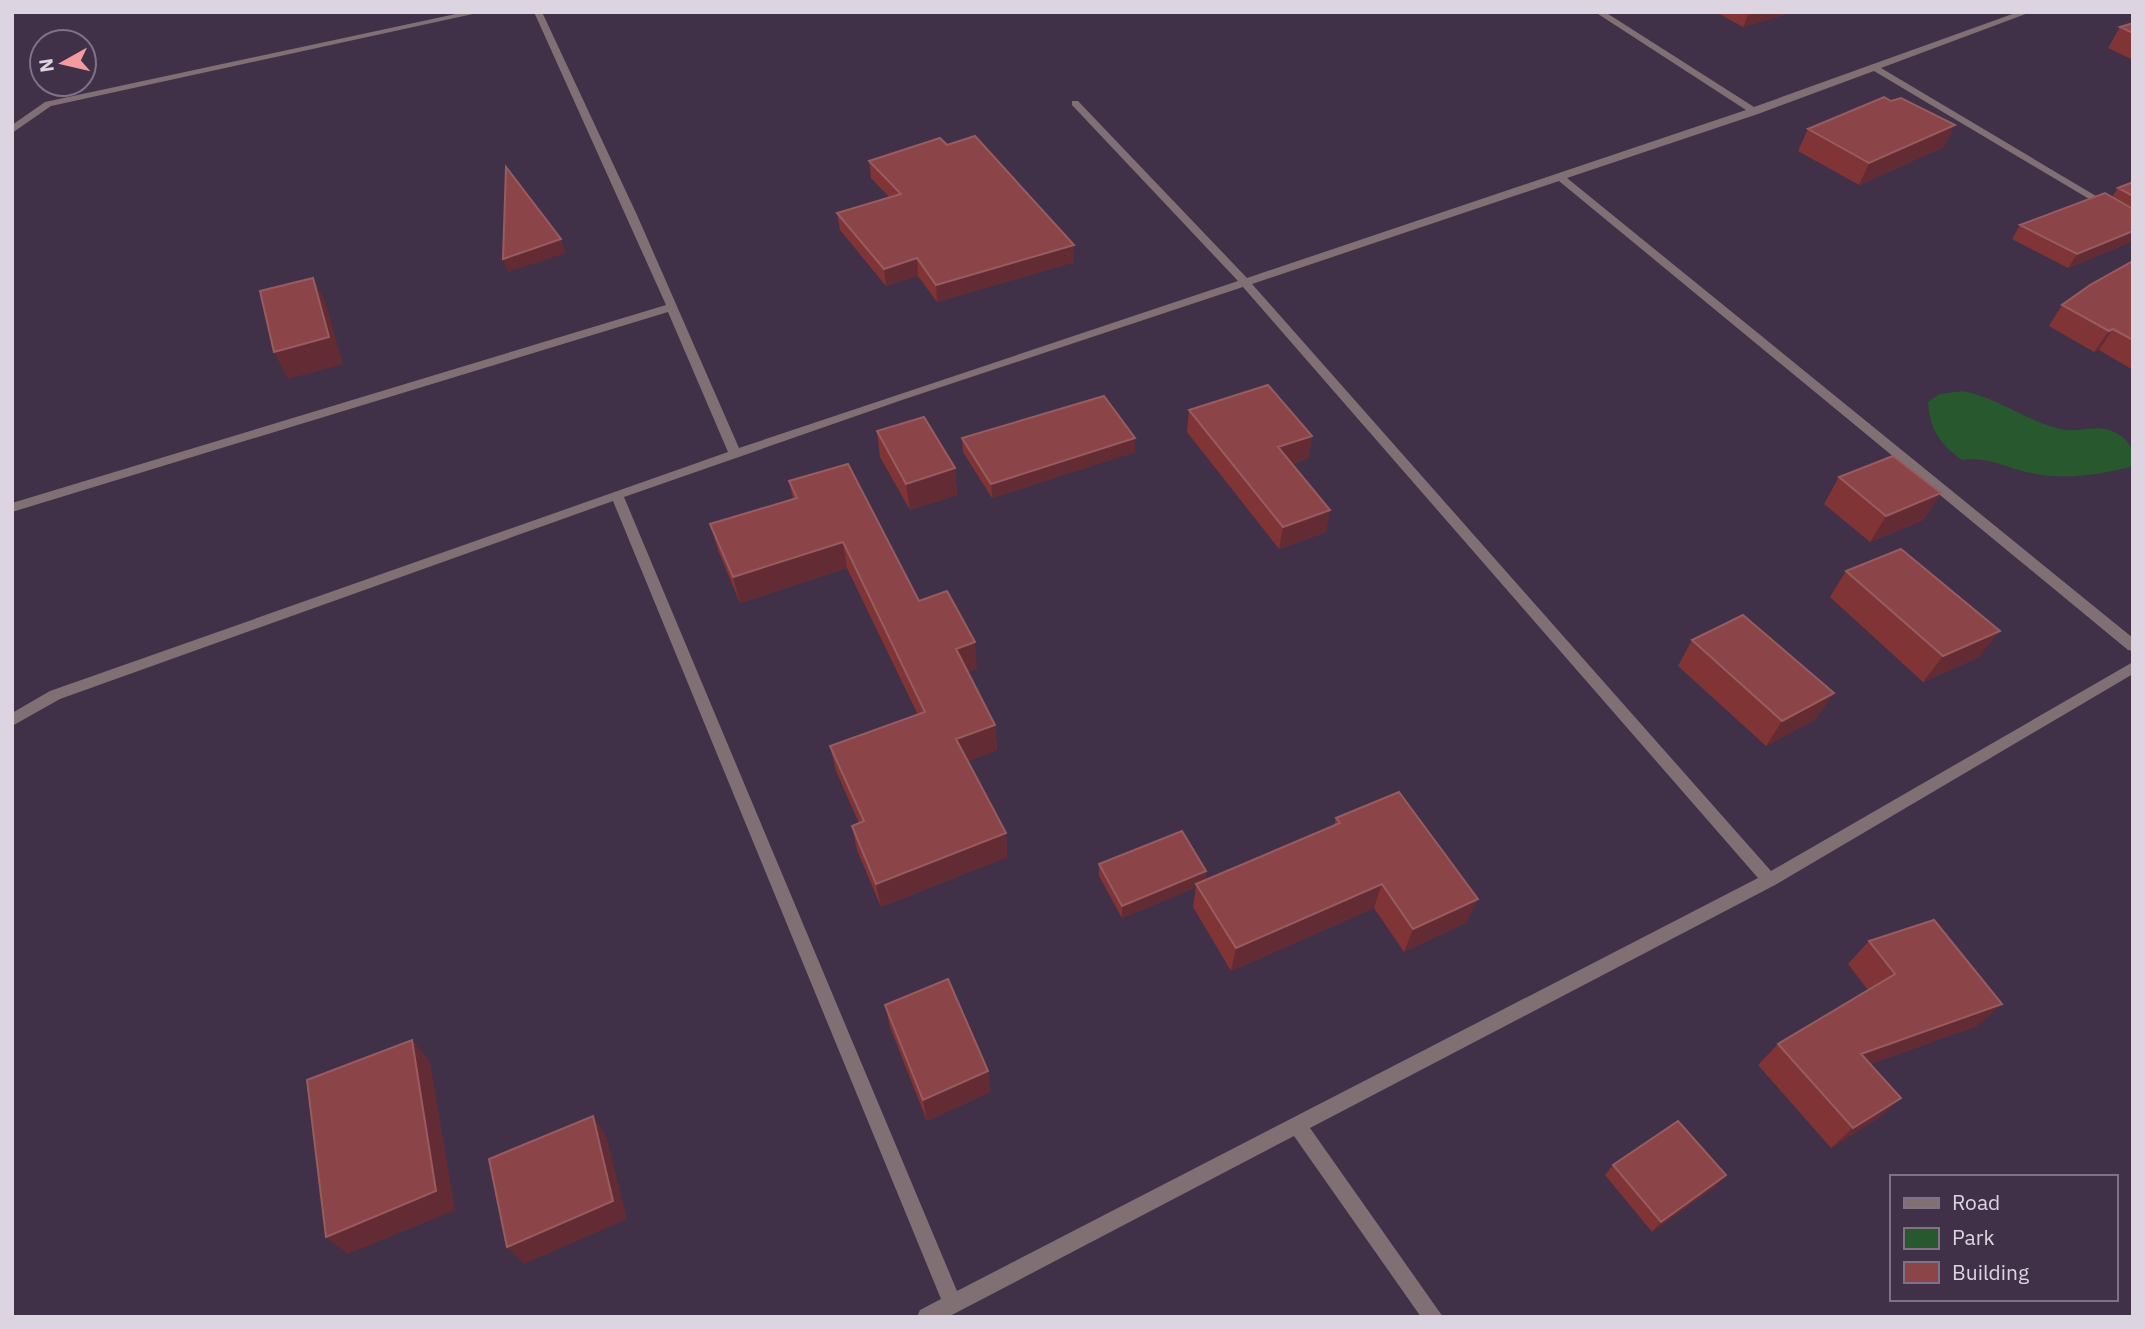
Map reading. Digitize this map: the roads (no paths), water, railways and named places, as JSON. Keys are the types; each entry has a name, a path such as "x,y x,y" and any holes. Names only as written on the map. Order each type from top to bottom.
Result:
{"street":[{"path":"12,130 48,104 478,12"},
{"path":"538,12 735,453"},
{"path":"1599,12 1755,112"},
{"path":"12,720 55,695 735,453 1755,112 2027,12"},
{"path":"1876,69 2133,222"},
{"path":"1075,103 1245,282 1769,880"},
{"path":"1561,178 2133,646"},
{"path":"12,509 672,307"},
{"path":"617,496 952,1303"},
{"path":"927,1317 1769,880 2133,667"},
{"path":"1297,1125 1433,1317"}]}
